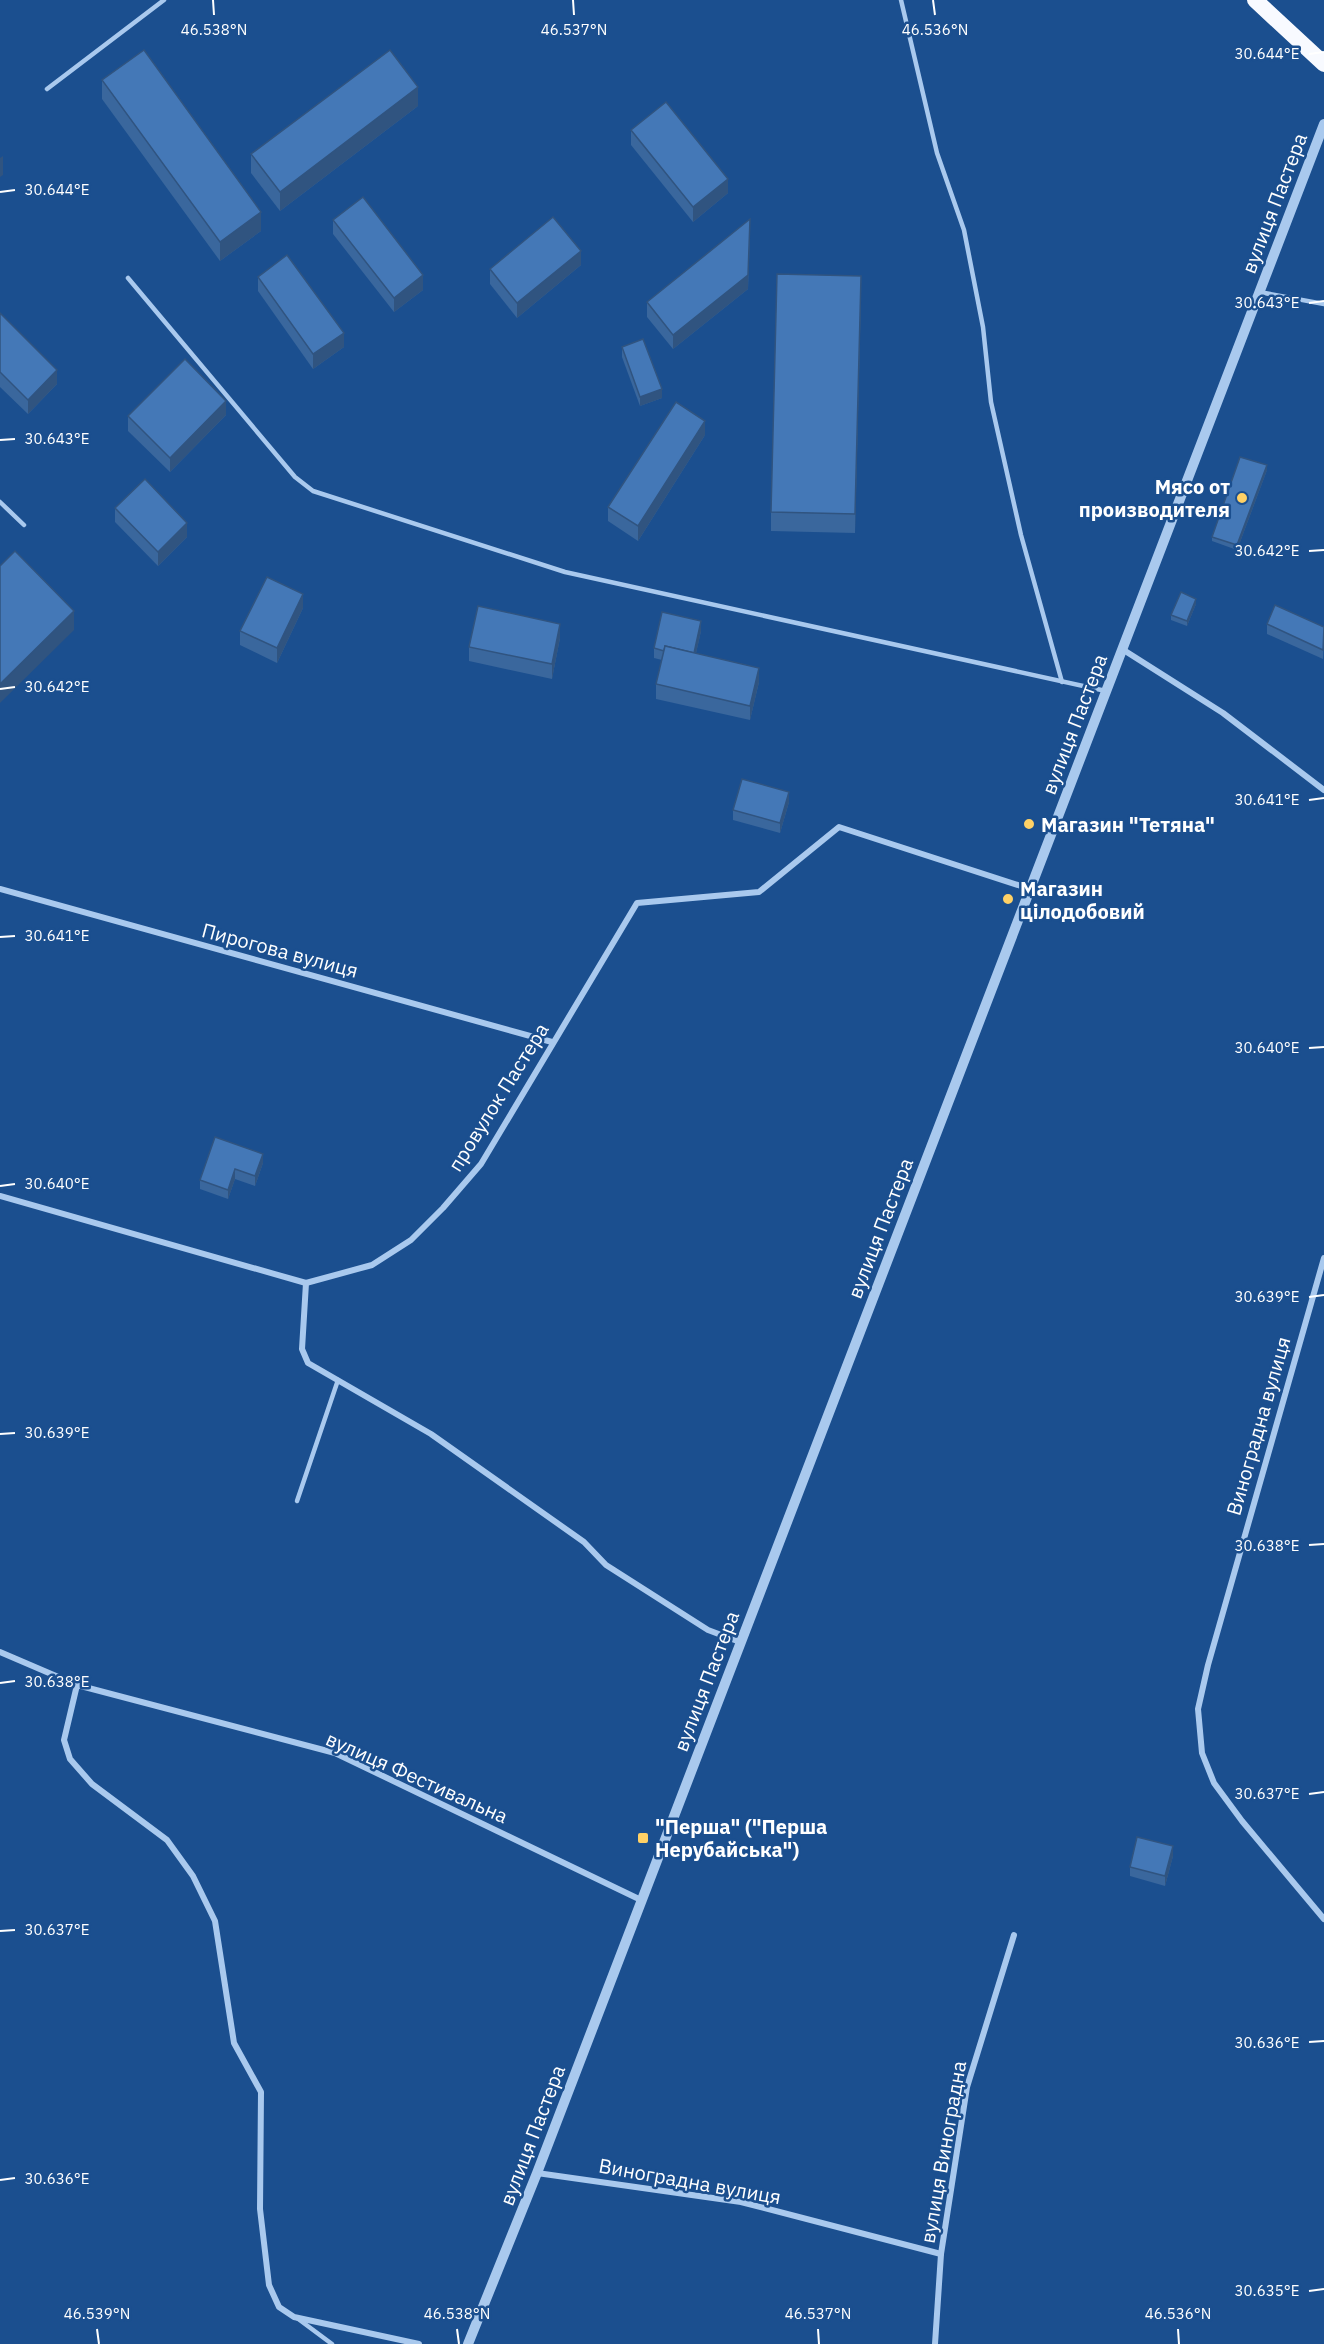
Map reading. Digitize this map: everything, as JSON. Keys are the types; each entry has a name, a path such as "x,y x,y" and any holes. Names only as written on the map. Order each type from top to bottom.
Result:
{"highway":[{"path":"1255,0 1324,64"}],"street":[{"name":"вулиця Пастера","path":"468,2344 537,2173 1324,124"},
{"path":"1122,649 1223,713 1324,790"},
{"name":"провулок Пастера","path":"306,1283 372,1264 411,1240 443,1208 481,1164 552,1042 638,903 759,892 839,827 1030,889"},
{"name":"Пирогова вулиця","path":"0,889 552,1042"},
{"path":"0,1196 306,1283 302,1349 308,1364 432,1434 584,1542 606,1564 708,1630 740,1642"},
{"name":"Виноградна вулиця","path":"1324,1258 1208,1665 1198,1709 1202,1753 1214,1782 1242,1821 1324,1919"},
{"name":"вулиця Фестивальна","path":"0,1652 77,1685 335,1753 641,1900"},
{"path":"77,1685 64,1740 70,1759 92,1784 167,1840 193,1876 215,1921 234,2043 261,2092 260,2209 269,2285 279,2307 294,2317 419,2344"},
{"name":"вулиця Виноградна","path":"935,2344 941,2254 967,2087 1014,1935"},
{"name":"Виноградна вулиця","path":"537,2173 741,2202 941,2254"}],"lane":[{"path":"47,89 164,0"},
{"path":"901,0 937,153 964,230 983,327 994,413 1021,535 1062,681"},
{"path":"128,278 295,477 313,491 565,572 1106,691"},
{"path":"1259,292 1324,304"},
{"path":"0,502 24,525"},
{"path":"297,1501 338,1380"},
{"path":"294,2317 332,2344"}],"building":[{"path":"144,50 261,212 220,242 102,80"},
{"path":"390,50 418,87 280,192 251,154"},
{"path":"666,102 728,179 693,207 631,130"},
{"path":"363,197 423,275 394,298 333,220"},
{"path":"553,217 581,251 517,303 490,269"},
{"path":"750,219 748,275 673,335 647,302"},
{"path":"287,255 344,333 313,354 258,277"},
{"path":"777,274 861,276 855,514 771,512"},
{"path":"0,313 57,370 28,400 0,372"},
{"path":"643,339 662,389 640,397 622,347"},
{"path":"185,359 226,401 170,458 128,416"},
{"path":"676,402 705,421 638,526 608,507"},
{"name":"Мясо от производителя","path":"1240,457 1267,465 1237,545 1212,537"},
{"path":"145,479 187,523 158,552 115,508"},
{"path":"15,551 74,611 0,684 0,566"},
{"path":"267,577 303,594 277,648 240,631"},
{"path":"1181,592 1196,599 1187,621 1171,615"},
{"path":"1275,605 1324,627 1323,650 1267,624"},
{"path":"478,606 560,624 552,664 469,647"},
{"path":"662,612 701,621 694,653 665,646 664,651 654,648"},
{"path":"665,646 759,668 750,706 656,684"},
{"path":"742,779 789,792 780,823 733,810"},
{"path":"215,1137 263,1154 255,1176 235,1169 228,1190 200,1180"},
{"path":"1137,1837 1173,1846 1165,1876 1130,1867"}],"place":[{"name":"Мясо от производителя","path":"1242,498"},
{"name":"Магазин \"Тетяна\"","path":"1029,824"},
{"name":"Магазин цілодобовий","path":"1008,899"},
{"name":"\"Перша\" (\"Перша Нерубайська\")","path":"643,1838"}]}
